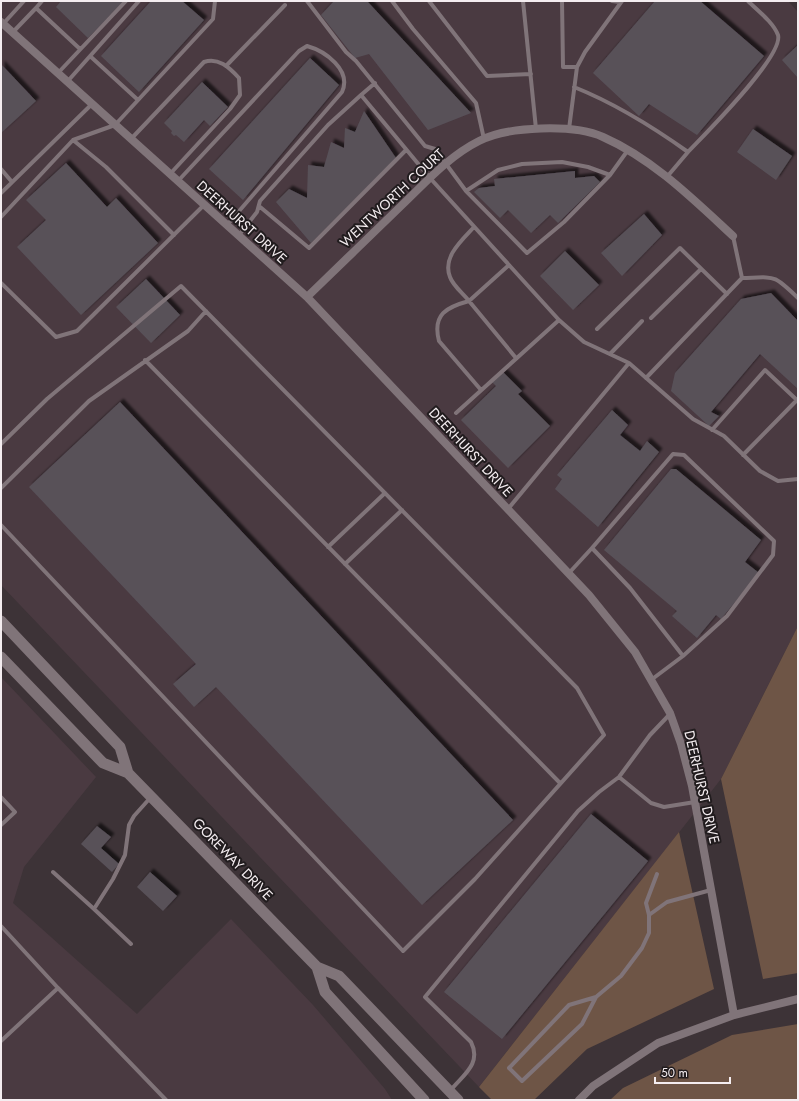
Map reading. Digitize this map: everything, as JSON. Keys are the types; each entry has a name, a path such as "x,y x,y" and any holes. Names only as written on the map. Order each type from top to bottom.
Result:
{"main road":[{"name":"GOREWAY DRIVE","path":"1,621 120,747 128,773"},
{"name":"GOREWAY DRIVE","path":"1,657 103,763 128,773 317,967 339,976 458,1100"},
{"name":"GOREWAY DRIVE","path":"317,967 324,992 424,1100"}],"street":[{"name":"DEERHURST DRIVE","path":"2,23 307,297 589,595 635,652 670,713 681,744 695,802 734,1014"},
{"name":"WENTWORTH COURT","path":"307,297 446,163 484,139 514,130 569,130 602,136 628,150 666,178 733,236"},
{"path":"579,1100 593,1086 658,1043 734,1014 798,999"}],"lane":[{"path":"2,23 24,1"},
{"path":"13,32 42,1"},
{"path":"58,73 126,1"},
{"path":"67,82 139,1"},
{"path":"1,217 73,140 115,125 213,19 215,1"},
{"path":"307,1 346,52 375,83 426,146 435,149 466,191 527,253 564,222 610,175 628,150"},
{"path":"392,1 413,29 476,103 484,139"},
{"path":"429,1 487,76 531,74"},
{"path":"523,1 536,129"},
{"path":"562,1 563,67 577,67"},
{"path":"569,130 577,67 585,52 621,2 612,1"},
{"path":"666,178 688,152 722,117 768,63 778,45 778,36 772,25 748,1"},
{"path":"226,66 285,4"},
{"path":"36,8 80,49"},
{"path":"178,181 298,51 307,46 322,52 340,68 345,79 345,85 342,92 226,225"},
{"path":"90,56 138,100"},
{"path":"131,139 204,62 212,59 226,66 239,78 240,95 230,109 170,174"},
{"path":"239,236 257,212 260,201 328,125 375,83"},
{"path":"574,88 594,95 660,132 688,152"},
{"path":"361,95 430,178 559,320 584,342 629,363 693,419 724,436 760,471 778,481 798,479"},
{"path":"1,192 92,104"},
{"path":"73,140 106,167 174,235"},
{"path":"259,206 309,248 406,150"},
{"path":"466,191 498,170 522,164 562,162 588,167 610,175"},
{"path":"1,169 12,182"},
{"path":"1,283 56,336 77,331 204,205"},
{"path":"474,226 451,254 448,271 450,278 516,358"},
{"path":"733,236 742,278"},
{"path":"597,329 680,248 727,294"},
{"path":"481,390 439,341 436,331 437,320 451,306 470,301 509,265"},
{"path":"651,318 701,268"},
{"path":"646,378 742,278 768,277 780,280 798,298"},
{"path":"1,444 47,399 181,286 577,688 604,735 475,879 403,951 1,525"},
{"path":"1,488 89,401 188,331 206,311"},
{"path":"456,412 559,320"},
{"path":"610,354 642,321"},
{"path":"145,360 560,783"},
{"path":"508,509 629,363"},
{"path":"712,430 765,370 797,401 743,455"},
{"path":"569,574 672,454 684,455 774,541 774,555 727,616 683,656 652,680"},
{"path":"328,547 385,492"},
{"path":"345,564 402,510"},
{"path":"592,548 630,588 683,656"},
{"path":"450,1091 474,1063 476,1051 471,1042 425,997 578,811 618,777 650,735 670,713"},
{"path":"618,777 651,803 664,807 695,802"},
{"path":"1,797 15,812 1,825"},
{"path":"94,909 113,879 125,855 129,825 134,816 151,797"},
{"path":"53,872 131,944"},
{"path":"596,997 569,1005 509,1068 522,1081 582,1024 596,997 621,976 642,948 649,933 649,915 646,903 657,874"},
{"path":"649,915 667,902 711,890"},
{"path":"1,926 58,988 166,1100"},
{"path":"1,1041 58,988"}],"shaded area":[{"path":"1,1 788,1 798,12 798,626 721,779 479,1087 1,585"},
{"path":"798,626 798,973 763,979 721,779"},
{"path":"1,677 96,777 24,867 13,903 137,1014 231,919 313,1005 385,1089 392,1100 1,1100"},
{"path":"679,832 714,989 587,1049 534,1100 492,1100 479,1087"},
{"path":"798,1024 798,1100 610,1100 623,1088 732,1035"}],"building":[{"path":"61,1 124,1 88,38 56,7"},
{"path":"151,1 182,1 204,20 139,92 101,56"},
{"path":"334,1 367,1 471,113 428,130 369,54 355,58 321,15"},
{"path":"655,1 700,1 764,56 697,135 649,104 639,116 593,73"},
{"path":"798,45 798,78 782,60"},
{"path":"310,58 339,85 243,200 209,169"},
{"path":"1,64 36,101 1,133"},
{"path":"202,82 228,107 210,126 204,120 184,142 176,135 174,136 171,133 172,131 164,123"},
{"path":"364,111 396,158 311,243 276,202 289,189 307,198 308,165 324,167 331,142 344,148 345,128 355,132"},
{"path":"753,129 792,156 776,180 737,152"},
{"path":"66,163 107,207 116,198 158,243 81,315 17,247 46,220 26,200"},
{"path":"575,171 575,178 594,176 600,182 558,223 550,215 531,233 508,210 500,218 474,192 479,188 495,186 494,179"},
{"path":"644,214 662,235 622,276 601,253"},
{"path":"565,251 599,285 573,310 540,276"},
{"path":"146,279 180,315 151,343 116,307"},
{"path":"771,293 798,321 798,389 760,354 711,412 719,416 709,426 671,391 675,373 741,299"},
{"path":"503,372 522,391 518,394 550,426 508,468 461,420 496,386 492,382"},
{"path":"120,402 513,820 422,905 216,687 194,707 173,684 196,664 29,487"},
{"path":"612,410 628,425 620,435 640,451 647,441 659,452 598,527 555,489 562,479 557,475"},
{"path":"671,469 676,469 761,540 745,562 759,573 721,619 716,615 697,638 672,616 677,611 604,550"},
{"path":"591,814 648,861 502,1039 444,992"},
{"path":"97,826 111,837 101,848 119,864 112,872 81,844"},
{"path":"150,872 177,896 163,911 137,887"}]}
